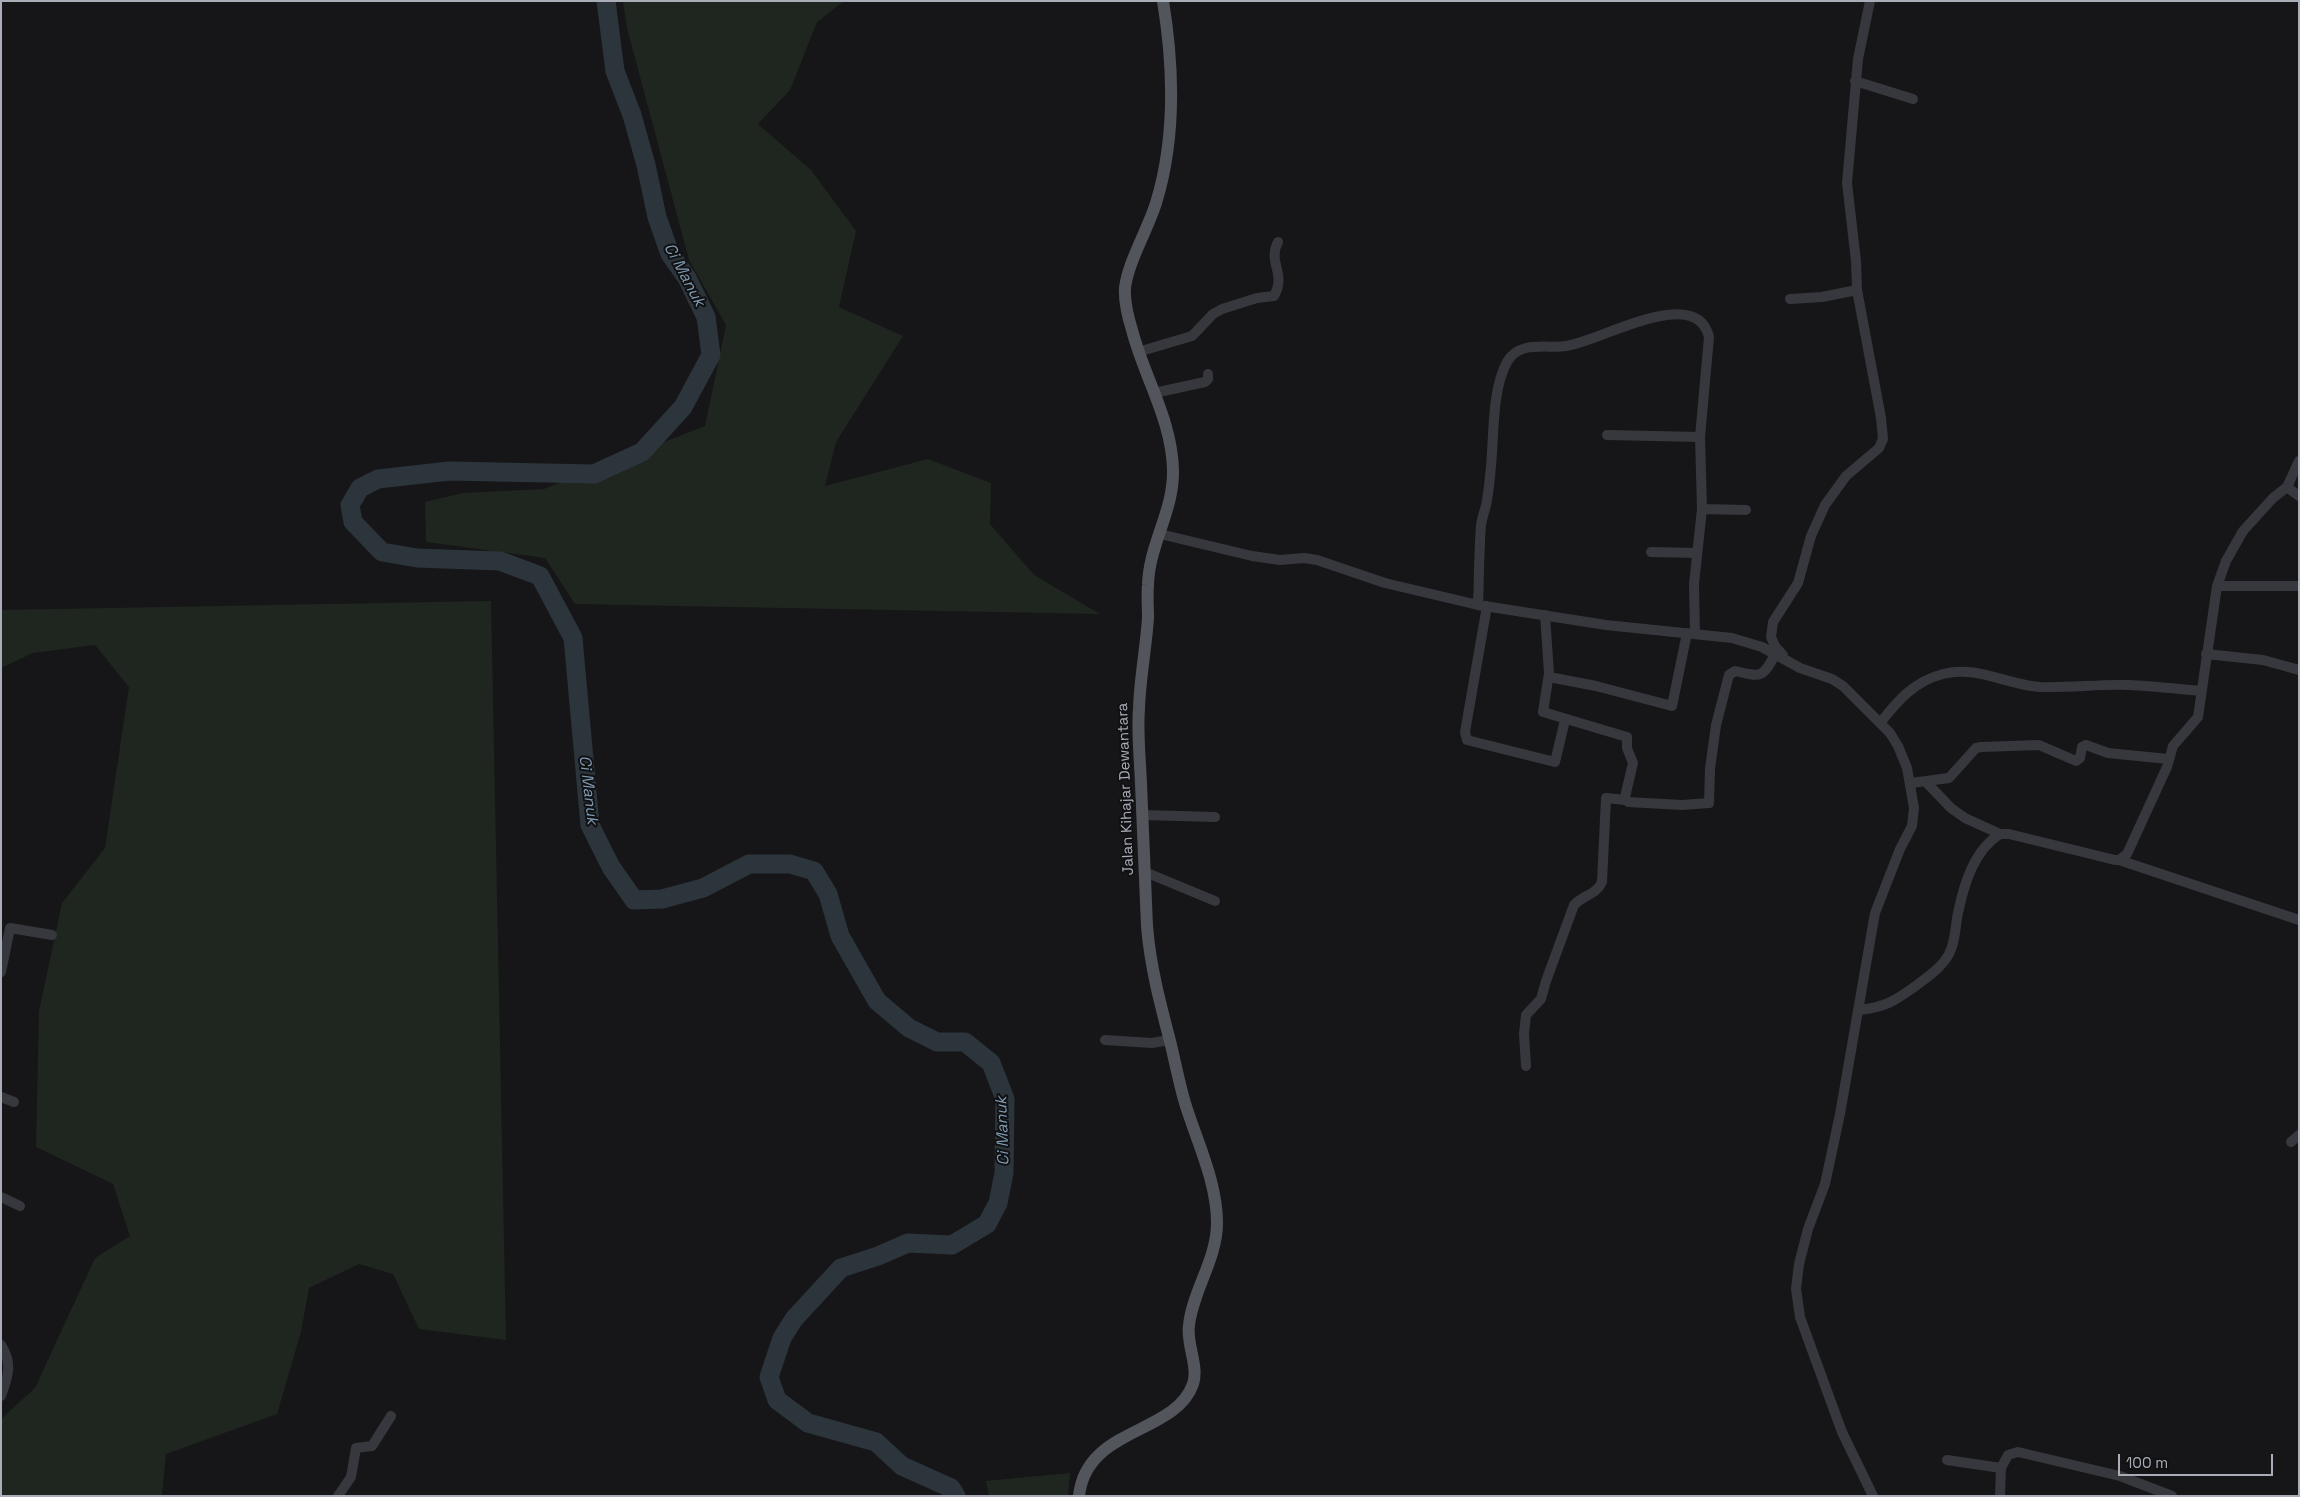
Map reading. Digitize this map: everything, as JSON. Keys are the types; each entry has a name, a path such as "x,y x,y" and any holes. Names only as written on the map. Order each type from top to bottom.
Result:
{"main road":[{"name":"Jalan Kihajar Dewantara","path":"1079,1496 1085,1473 1097,1456 1111,1445 1177,1407 1190,1391 1194,1381 1188,1327 1191,1310 1212,1251 1217,1222 1215,1197 1185,1103 1150,958 1142,814 1139,708 1148,618 1149,570 1154,545 1170,505 1174,472 1170,442 1138,352 1127,310 1125,288 1128,273 1148,228 1157,200 1168,141 1171,102 1171,60 1163,1"}],"street":[{"path":"1800,668 1775,646 1770,631 1773,622 1798,583 1811,536 1824,505 1846,476 1879,448 1883,439 1881,418 1858,290 1846,183 1855,81 1870,1"},
{"path":"1855,81 1913,99"},
{"path":"1138,352 1192,336 1212,314 1222,309 1250,300 1274,296 1279,278 1274,255 1278,242"},
{"path":"1790,299 1822,297 1858,290"},
{"path":"1549,677 1596,686 1672,706 1674,704 1691,634 1702,509 1700,437 1709,337 1702,323 1684,314 1663,315 1586,342 1566,346 1523,349 1514,353 1502,371 1488,497 1481,524 1482,606 1465,732 1466,740 1555,762 1565,720"},
{"path":"1154,393 1205,382 1208,374"},
{"path":"1607,435 1700,437"},
{"path":"2119,860 2132,848 2175,743 2198,717 2217,586 2226,560 2243,530 2273,498 2287,487 2299,462"},
{"path":"2287,487 2299,496"},
{"path":"1702,509 1746,510"},
{"path":"1160,534 1252,556 1280,560 1304,558 1316,560 1385,583 1482,606 1606,625 1732,638 1762,647 1800,668 1813,671 1843,686 1881,722 1898,746 1911,783 1914,808 1912,826 1900,849 1875,912 1840,1114 1825,1184 1808,1229 1799,1264 1796,1289 1800,1317 1842,1432 1873,1496"},
{"path":"1651,552 1697,553"},
{"path":"2217,586 2299,586"},
{"path":"1545,615 1549,677 1544,712 1565,720 1592,725 1627,737 1627,748 1633,763 1625,800"},
{"path":"1526,1066 1524,1034 1526,1015 1541,999 1546,980 1574,905 1598,889 1602,882 1606,798 1682,805 1709,803 1710,769 1716,725 1729,675 1734,671 1752,676 1760,675 1768,669 1775,654"},
{"path":"2206,654 2260,660 2299,670"},
{"path":"1881,722 1898,700 1910,689 1925,680 1944,673 1963,671 1982,672 2040,686 2128,685 2201,691"},
{"path":"1911,783 1942,780 1951,777 1976,748 1980,747 2039,745 2077,761 2080,759 2082,747 2086,745 2108,753 2168,759"},
{"path":"1926,782 1951,808 1965,818 2000,834 2010,834 2119,860 2299,920"},
{"path":"1142,814 1215,817"},
{"path":"1859,1010 1878,1008 1895,1001 1943,963 1952,948 1958,912 1972,868 1983,849 2000,834"},
{"path":"1145,872 1215,901"},
{"path":"1,972 10,928 52,935"},
{"path":"1105,1040 1152,1043 1169,1040"},
{"path":"1,1097 14,1102"},
{"path":"1,1197 20,1206"},
{"path":"1,1345 9,1358 10,1366 9,1375 1,1396"},
{"path":"338,1496 351,1477 356,1448 372,1446 391,1416"},
{"path":"2000,1496 2001,1468 2008,1455 2018,1452 2120,1476 2172,1496"},
{"path":"1947,1460 2001,1468"}],"shaded area":[{"path":"623,1 844,1 817,22 790,90 758,124 811,170 856,231 839,307 903,336 836,442 825,486 928,459 991,483 990,524 1034,575 1100,614 575,604 545,558 426,542 425,502 463,493 544,489 705,426 726,325 689,260 627,28"},
{"path":"491,601 506,1340 419,1329 393,1274 359,1264 309,1288 301,1332 277,1414 166,1454 162,1496 1,1496 1,1419 35,1388 95,1258 130,1236 113,1184 36,1147 39,1011 62,903 105,848 129,687 95,645 33,653 1,668 1,610"},
{"path":"1070,1473 1068,1496 989,1496 986,1481"}],"waterway":[{"name":"Ci Manuk","path":"606,1 615,71 632,115 646,165 657,217 670,254 687,278 706,317 711,355 683,407 642,452 594,474 449,471 378,479 360,488 350,505 353,522 382,552 417,558 500,561 540,576 573,638 590,825 611,867 634,900 662,899 703,888 749,864 790,864 814,871 828,894 840,936 877,1001 909,1028 937,1042 965,1042 991,1063 1005,1099 1004,1173 998,1203 987,1224 952,1245 908,1243 878,1256 841,1268 794,1319 782,1338 769,1377 777,1400 808,1423 876,1442 902,1466 951,1488 956,1496"}]}
